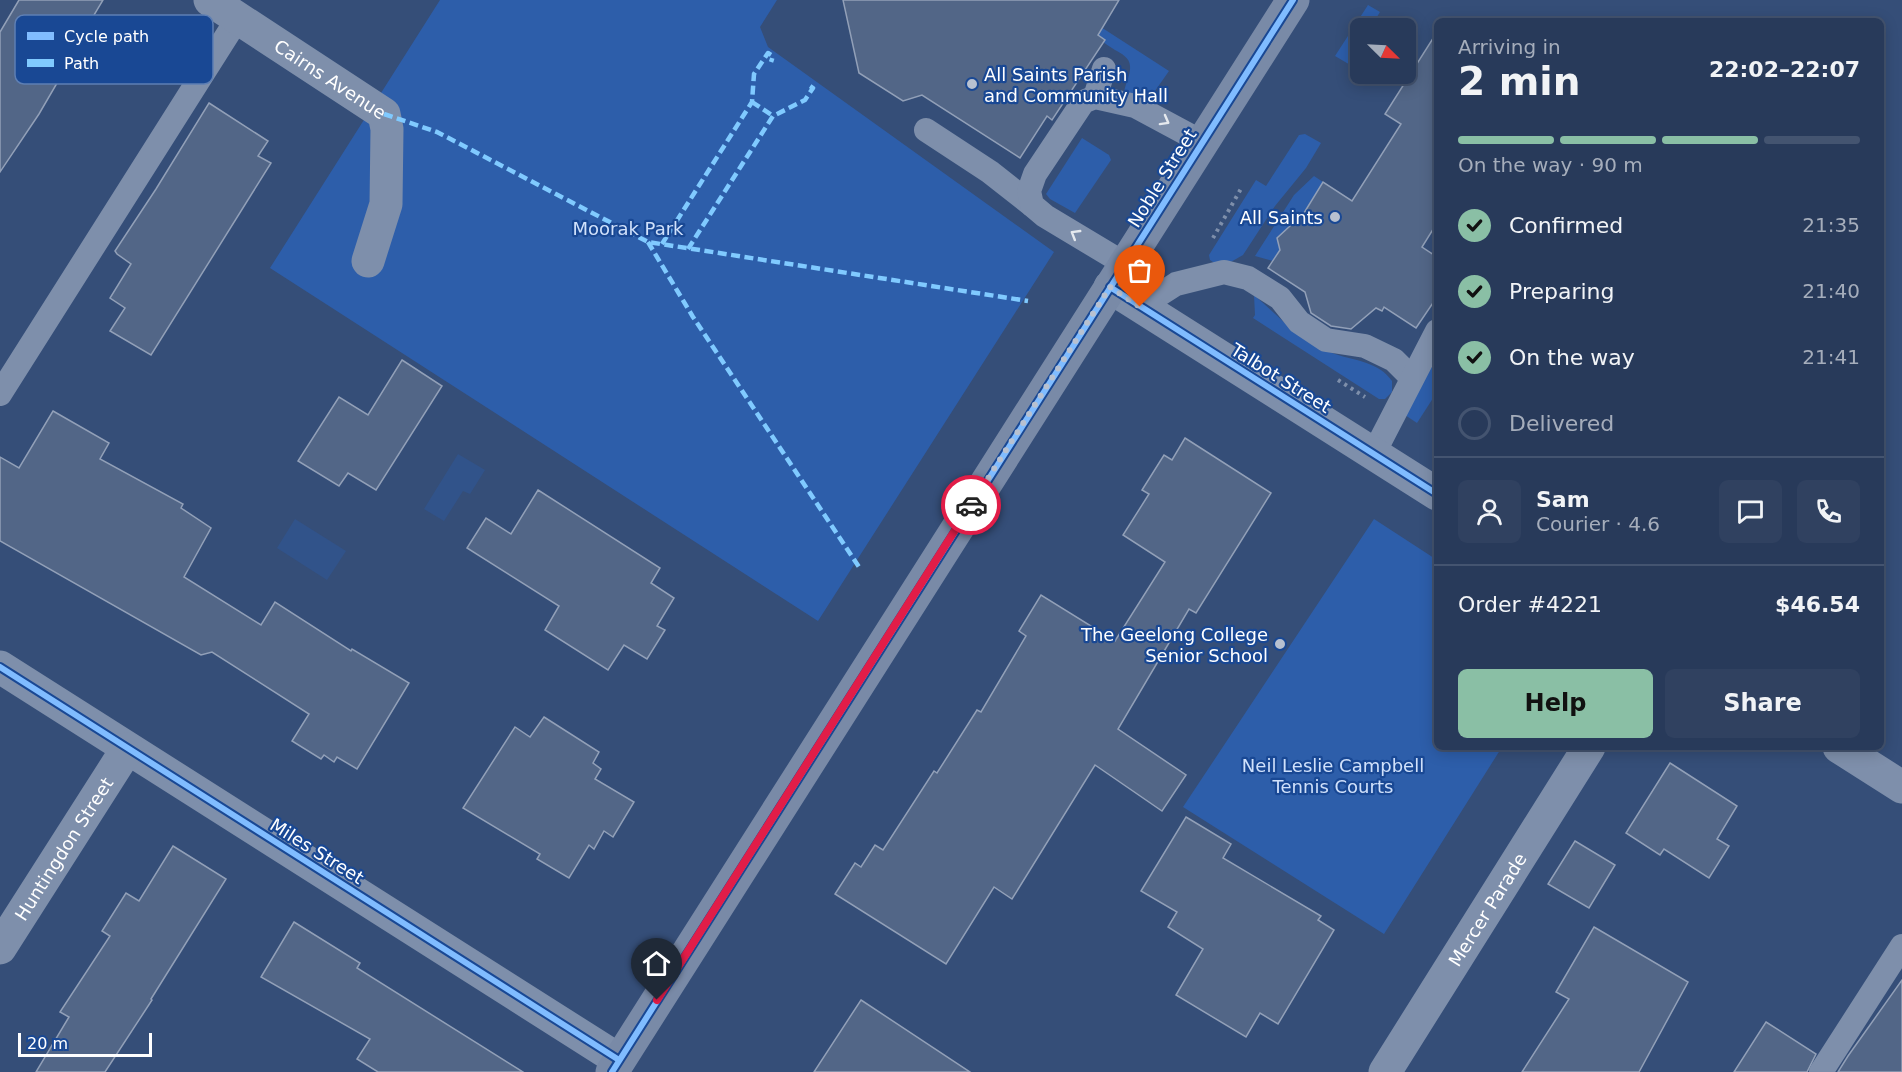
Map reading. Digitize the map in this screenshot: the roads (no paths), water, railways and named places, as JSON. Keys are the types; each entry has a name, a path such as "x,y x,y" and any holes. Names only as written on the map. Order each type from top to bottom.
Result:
{"street":[{"name":"Cairns Avenue","path":"210,0 384,114 387,129 386,204 368,261"},
{"name":"Noble Street","path":"616,1066 1293,0"},
{"name":"Talbot Street","path":"1117,276 1140,307 1434,492"},
{"name":"Miles Street","path":"0,667 616,1066"},
{"name":"Huntingdon Street","path":"0,948 127,749"},
{"name":"Mercer Parade","path":"1384,1072 1587,750"},
{"path":"1844,750 1902,787"}],"lane":[{"path":"213,57 238,18"},
{"path":"1095,97 1104,69"},
{"path":"0,394 196,84"},
{"path":"1032,205 1029,191 1035,174 1083,102 1095,97 1135,106 1202,142"},
{"path":"926,130 990,172 1117,276"},
{"path":"1140,307 1176,284 1224,272 1248,278 1280,298 1299,322 1326,340 1365,346 1394,360 1412,378"},
{"path":"1374,453 1434,337"},
{"path":"1821,1072 1902,946"}],"place":[{"name":"All Saints Parish and Community Hall","path":"972,84"},
{"name":"All Saints","path":"1335,217"},
{"name":"The Geelong College Senior School","path":"1280,644"}],"park label":[{"name":"Moorak Park","path":"628,228"},
{"name":"Neil Leslie Campbell Tennis Courts","path":"1333,775"}]}
